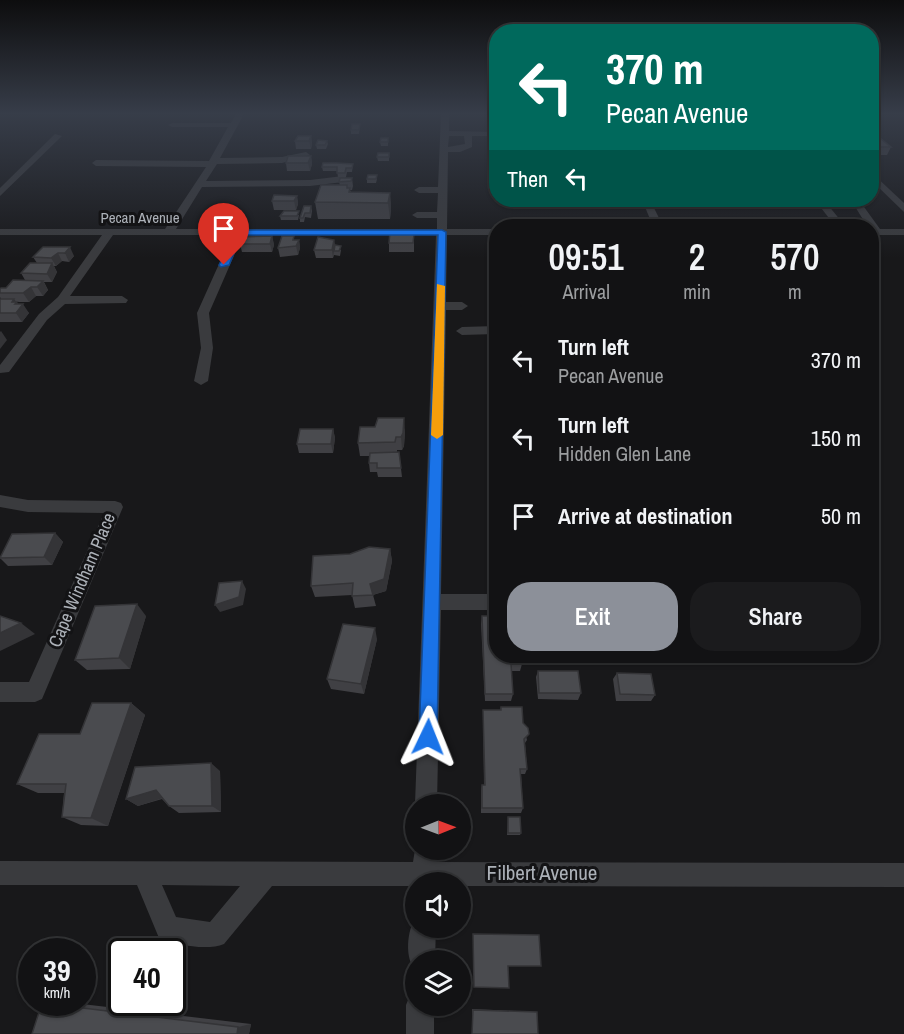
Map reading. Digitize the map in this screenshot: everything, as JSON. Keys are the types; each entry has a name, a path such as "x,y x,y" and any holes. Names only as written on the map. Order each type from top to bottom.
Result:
{"street":[{"path":"0,193 31,162"},
{"path":"96,163 183,162"},
{"path":"168,233 213,162"},
{"path":"426,794 432,602 445,409 440,306 444,162"},
{"path":"199,184 310,183 342,179"},
{"path":"879,183 904,209"},
{"path":"419,190 443,190"},
{"path":"825,207 834,219"},
{"path":"417,215 443,214"},
{"name":"Pecan Avenue","path":"0,232 489,232"},
{"path":"2,369 43,317 62,300 109,232"},
{"path":"201,381 207,348 203,313 239,232"},
{"path":"879,232 904,232"},
{"path":"62,300 122,300"},
{"path":"440,306 462,306"},
{"path":"462,331 489,330"},
{"name":"Cape Windham Place","path":"0,501 28,506 115,507 35,692 0,692"},
{"path":"432,602 489,602"},
{"name":"Filbert Avenue","path":"0,873 267,873 424,868 904,874"},
{"path":"144,873 168,929 215,934 267,873"},
{"path":"420,1016 420,1034"}],"building":[{"path":"323,163 353,164 352,168 346,168 345,173 337,173 337,167 322,167"},
{"path":"368,175 377,175 376,179 367,179"},
{"path":"340,178 352,178 351,181 339,182"},
{"path":"321,185 347,185 347,188 350,188 349,192 390,193 388,203 315,202"},
{"path":"274,195 297,196 294,201 272,201"},
{"path":"304,206 311,206 310,213 305,213 303,218 300,218"},
{"path":"284,211 299,211 297,216 280,216"},
{"path":"390,232 414,234 413,243 389,243"},
{"path":"272,236 270,244 240,244 243,237"},
{"path":"282,236 294,236 293,240 299,240 296,246 278,248"},
{"path":"318,237 334,240 332,250 314,250"},
{"path":"335,245 341,246 339,251 334,251"},
{"path":"43,247 70,247 65,253 58,253 51,258 33,257"},
{"path":"30,263 52,263 47,274 21,273"},
{"path":"13,280 43,281 37,287 31,287 23,293 0,293 1,288 6,288"},
{"path":"0,299 14,299 12,302 17,302 15,304 23,304 16,313 0,313"},
{"path":"378,418 404,418 401,437 396,437 395,442 358,443 360,427 375,427"},
{"path":"300,429 333,429 331,444 297,444"},
{"path":"399,452 401,468 377,468 377,463 369,463 370,453"},
{"path":"55,533 44,557 0,558 12,534"},
{"path":"369,547 390,549 384,579 370,584 373,595 352,596 353,583 311,586 313,556 350,554"},
{"path":"242,581 239,597 215,605 219,583"},
{"path":"137,604 119,658 75,660 95,606"},
{"path":"0,616 21,623 0,633"},
{"path":"482,616 489,616 489,663 522,664 511,664 513,694 485,694"},
{"path":"343,624 375,628 361,684 327,679"},
{"path":"538,671 578,671 581,693 539,693"},
{"path":"617,673 651,674 655,695 620,694"},
{"path":"92,703 131,703 91,818 62,817 66,784 17,784 39,734 80,734"},
{"path":"501,707 522,707 523,723 528,728 529,734 524,739 527,769 520,769 523,808 482,808 482,785 485,785 483,710 501,710"},
{"path":"211,763 212,806 169,806 156,790 126,799 135,767"},
{"path":"508,817 520,817 521,833 508,833"},
{"path":"473,934 539,935 541,966 508,966 509,988 474,987"},
{"path":"96,1010 108,1011 108,1016 148,1016 238,1027 237,1034 32,1034 38,1016 96,1016"},
{"path":"473,1010 537,1012 538,1034 472,1034"}],"slow traffic":[{"path":"437,435 441,286"}],"route":[{"path":"224,265 239,232 442,232 428,737"}]}
